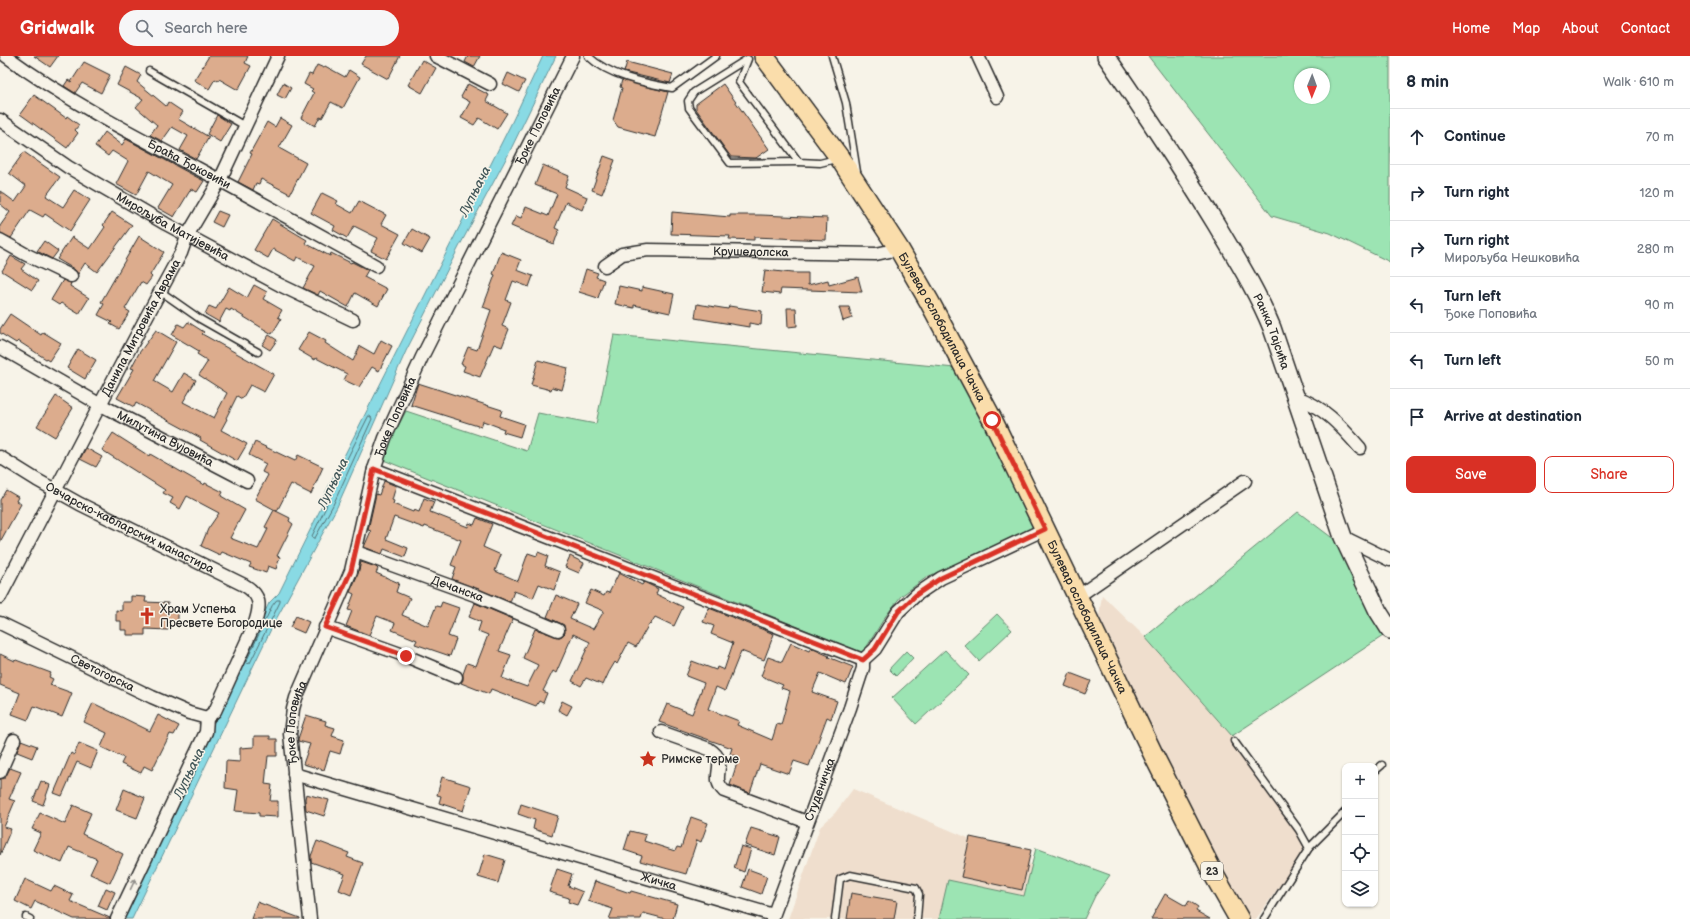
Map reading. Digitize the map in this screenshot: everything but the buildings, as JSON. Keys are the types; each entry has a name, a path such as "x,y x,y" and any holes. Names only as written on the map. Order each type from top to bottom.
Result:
{"main road":[{"name":"Булевар ослободилаца Чачка","path":"754,57 839,158 899,248 992,420 1186,821 1239,919"}],"street":[{"name":"Браћа Ђоковићи","path":"6,56 69,98 109,121 376,266"},
{"name":"Данила Митровића Аврама","path":"0,598 100,404 182,253 187,236 220,180 278,56"},
{"path":"436,56 490,84"},
{"name":"Ђоке Поповића","path":"310,919 290,734 293,709 325,627 351,571 374,469 401,401 573,56"},
{"path":"978,56 997,97"},
{"name":"Ранка Тајсића","path":"1106,56 1195,189 1252,283 1272,328 1343,537 1378,611 1390,630"},
{"name":"Мирољуба Матијевића","path":"0,120 68,167 187,236 280,285 353,320"},
{"path":"0,240 71,276"},
{"name":"Крушедолска","path":"605,266 622,254 648,250 876,254 899,248"},
{"name":"Милутина Вујовића","path":"0,347 100,404 248,481"},
{"path":"1294,396 1310,402 1328,414 1341,425 1360,448"},
{"name":"Овчарско-кабларских манастира","path":"0,457 56,491 244,585 258,598 259,610 255,623 215,711 207,718"},
{"path":"374,469 863,660 875,649 898,612 916,595 941,578 1045,529"},
{"path":"1077,597 1245,481"},
{"path":"1343,537 1390,560"},
{"name":"Дечанска","path":"356,552 474,595 558,630"},
{"name":"Светогорска","path":"0,623 152,697 189,713 207,718"},
{"path":"325,627 406,656 456,677"},
{"name":"Студеничка","path":"773,917 859,681 863,668 863,660"},
{"path":"117,919 203,739 206,732 207,718"},
{"path":"661,732 714,752 720,760 718,784 724,791 807,822"},
{"path":"0,772 14,740"},
{"name":"Жичка","path":"294,774 773,917"}],"lane":[{"path":"588,56 622,76 639,82 672,88 716,56"},
{"path":"832,56 846,103 859,189"},
{"path":"754,57 739,82 799,162"},
{"path":"754,57 694,92 688,101 689,108 730,163 820,163 829,162 839,158"},
{"path":"149,71 246,126"},
{"path":"160,291 200,319 258,352"},
{"path":"1234,742 1299,830 1309,848"},
{"path":"1378,768 1382,765"},
{"path":"1264,919 1309,848 1342,815"},
{"path":"835,919 840,879 850,875 916,888 919,894 917,919"}],"shaded area":[{"path":"1102,595 1145,637 1232,736 1309,845 1256,919 1249,919 1168,764 1099,616"},
{"path":"853,789 1032,865 1024,896 948,880 939,919 788,919 820,827 835,813"}],"green space":[{"path":"1148,56 1390,56 1390,262 1330,233 1272,216"},
{"path":"614,335 955,368 1036,528 927,577 901,596 885,617 863,653 381,459 406,411 527,451 538,413 596,424"},
{"path":"1298,512 1335,540 1383,636 1232,736 1145,637"},
{"path":"997,614 1012,630 979,661 964,645"},
{"path":"945,650 969,675 916,724 892,698"},
{"path":"906,651 913,658 896,676 889,669"},
{"path":"1036,848 1110,875 1095,896 1084,919 939,919 948,880 1024,896"}],"water":[{"name":"Лупњача","path":"543,56 556,56 509,153 406,351 337,507 273,625 132,919 121,919 176,805 269,603 279,593 322,506 324,496 512,122"}],"place":[{"name":"Храм Успења Пресвете Богородице","path":"147,616"},
{"name":"Римске терме","path":"648,759"}],"route":[{"path":"406,656 325,627 351,571 374,469 859,657 863,660 875,649 898,612 916,595 941,578 1045,529 1008,450 992,420"}]}
